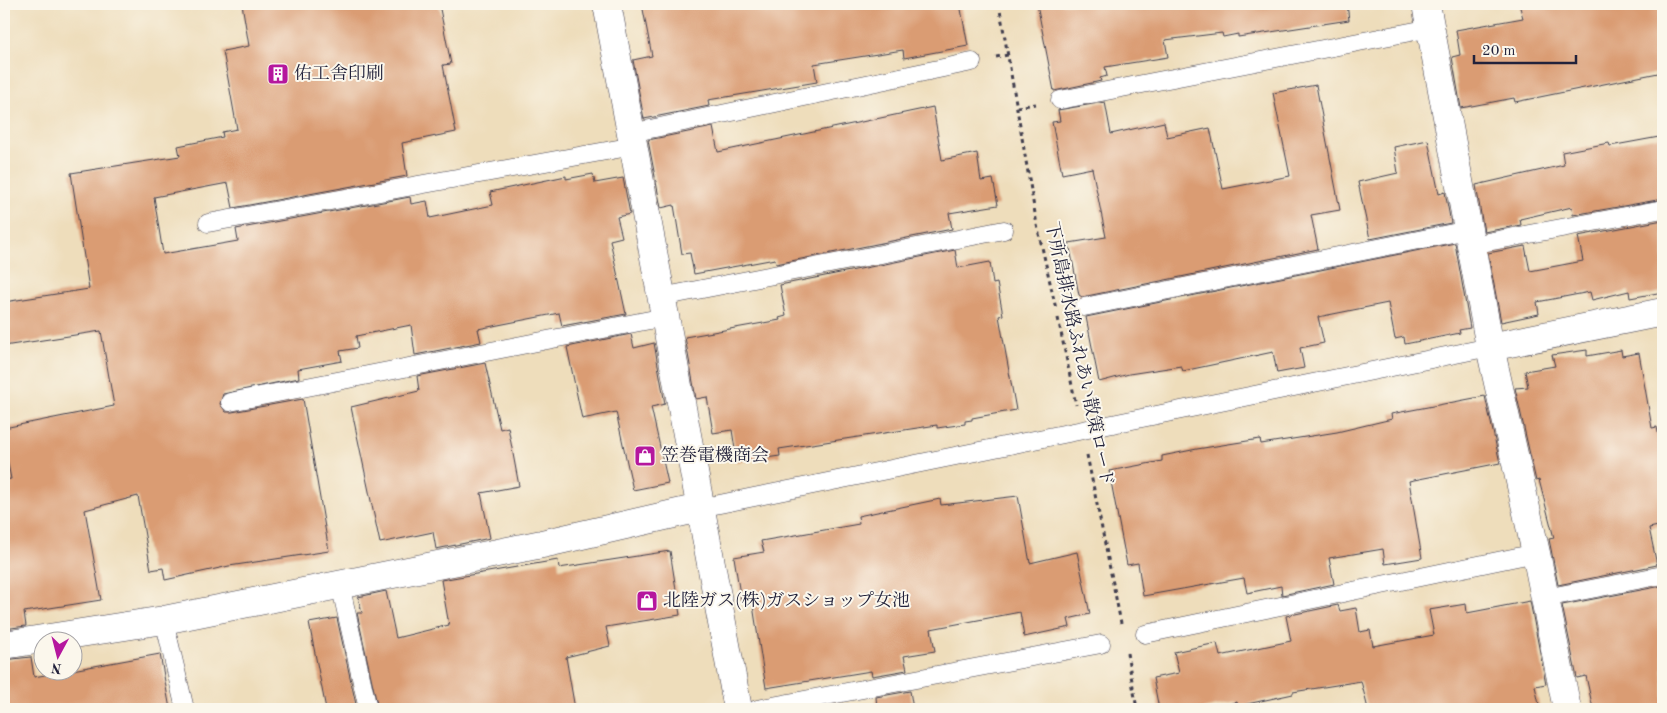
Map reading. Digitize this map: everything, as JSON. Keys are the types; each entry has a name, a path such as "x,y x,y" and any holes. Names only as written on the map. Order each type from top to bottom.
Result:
{"street":[{"path":"607,4 738,709"},
{"path":"1429,16 1490,348 1536,553 1567,709"},
{"path":"1490,348 1663,312"},
{"path":"4,645 164,620 542,544 700,508"}],"lane":[{"path":"1060,100 1429,16"},
{"path":"208,223 632,140 972,62"},
{"path":"1084,307 1470,238 1663,209"},
{"path":"230,402 1004,230"},
{"path":"700,508 1490,348"},
{"path":"1145,634 1536,553"},
{"path":"1545,598 1663,575"},
{"path":"340,584 368,709"},
{"path":"164,620 185,709"},
{"path":"756,709 1101,644"}],"path":[{"name":"下所島排水路ふれあい散策ロード","path":"999,4 1037,225 1082,430 1122,629"},
{"path":"1126,648 1137,709"}],"building":[{"path":"242,4 439,4 451,64 443,65 456,132 402,143 407,176 233,208 228,183 154,197 163,254 238,241 236,229 410,197 411,204 427,201 430,218 493,205 490,192 566,176 566,179 593,174 595,183 623,178 630,214 617,217 622,237 610,240 626,314 562,326 559,313 478,329 481,342 415,355 411,325 356,336 358,348 340,351 342,361 298,369 299,378 223,394 220,404 226,412 303,399 329,551 229,566 165,580 163,568 151,570 138,496 85,510 101,600 24,612 26,626 4,629 4,480 11,479 4,443 4,428 114,406 101,331 4,346 4,302 89,289 71,173 180,156 178,146 223,137 222,132 237,129 223,51 249,46"},
{"path":"642,4 960,4 968,46 904,58 903,50 814,64 817,82 708,100 709,106 644,119 633,60 652,56"},
{"path":"1037,4 1347,4 1349,20 1238,37 1238,34 1223,37 1222,33 1165,40 1168,57 1105,67 1107,76 1100,78 1101,81 1054,91"},
{"path":"1519,4 1663,4 1663,72 1515,102 1514,98 1461,108 1452,57 1460,55 1456,30 1523,18"},
{"path":"1316,85 1340,210 1311,215 1318,249 1082,297 1079,295 1069,243 1106,237 1092,168 1062,174 1052,122 1060,121 1058,110 1105,102 1111,134 1164,122 1167,137 1210,128 1223,189 1290,176 1273,93"},
{"path":"933,107 942,160 977,153 981,181 993,179 998,205 949,213 952,229 776,264 775,259 694,274 690,253 682,254 674,205 661,208 648,140 713,127 718,152"},
{"path":"1659,137 1663,161 1663,199 1573,215 1572,207 1520,219 1521,225 1484,232 1476,185 1564,165 1562,152 1609,143 1610,146"},
{"path":"1428,140 1439,194 1445,192 1451,223 1370,239 1358,182 1398,173 1394,147"},
{"path":"1663,220 1663,292 1630,298 1629,291 1592,300 1590,292 1537,302 1539,314 1501,322 1488,253 1525,246 1530,271 1583,261 1578,236"},
{"path":"1455,243 1470,328 1459,330 1460,333 1405,344 1404,337 1395,339 1388,303 1318,317 1324,343 1300,348 1304,368 1277,373 1273,352 1183,371 1181,366 1129,374 1099,382 1086,317"},
{"path":"955,250 958,268 990,262 993,284 997,283 1003,315 999,316 1016,410 972,418 972,420 965,421 965,424 937,428 937,425 779,449 780,456 737,462 732,430 713,433 707,397 696,399 685,337 780,320 779,318 786,316 780,285"},
{"path":"631,334 634,348 654,343 665,404 651,407 668,483 633,490 616,412 582,419 567,347"},
{"path":"1587,350 1587,356 1621,350 1622,356 1639,353 1652,428 1657,427 1663,459 1663,525 1649,528 1657,565 1558,585 1549,539 1554,538 1539,480 1536,481 1515,388 1528,387 1525,371 1555,366 1552,355"},
{"path":"485,363 500,429 508,427 519,486 481,493 490,538 436,549 433,532 380,543 351,407 419,391 417,376"},
{"path":"1485,396 1500,463 1409,481 1422,558 1385,564 1383,549 1329,558 1334,584 1282,595 1281,586 1247,593 1244,578 1143,596 1138,563 1127,565 1109,471 1162,461 1162,456 1197,449 1260,439 1261,444 1337,432 1392,419 1391,414"},
{"path":"1018,496 1030,563 1077,552 1090,614 1068,619 1070,627 1024,637 1020,612 931,629 935,651 904,656 907,670 872,676 871,671 766,688 752,599 741,601 734,557 764,552 761,541 859,524 858,516 940,499 941,505"},
{"path":"670,551 680,615 606,627 610,646 566,657 575,709 378,709 357,613 362,613 358,597 386,591 396,638 449,625 441,580 558,560 559,568"},
{"path":"1662,586 1663,709 1593,709 1586,676 1577,678 1562,605"},
{"path":"1530,601 1546,684 1535,686 1540,709 1368,709 1361,681 1293,692 1293,694 1238,706 1237,702 1203,709 1159,709 1153,678 1179,673 1174,652 1217,643 1220,656 1291,641 1286,616 1338,605 1340,611 1356,608 1360,632 1370,630 1373,646 1434,635 1429,610 1466,604 1467,613"},
{"path":"337,618 357,709 326,709 309,623"},
{"path":"160,654 170,709 4,709 4,660 31,657 32,680 82,680 82,668"},
{"path":"910,691 913,709 877,709 876,697"}],"place":[{"name":"佑工舎印刷","path":"278,74"},
{"name":"笠巻電機商会","path":"645,456"},
{"name":"北陸ガス(株)ガスショップ女池","path":"647,601"}]}
